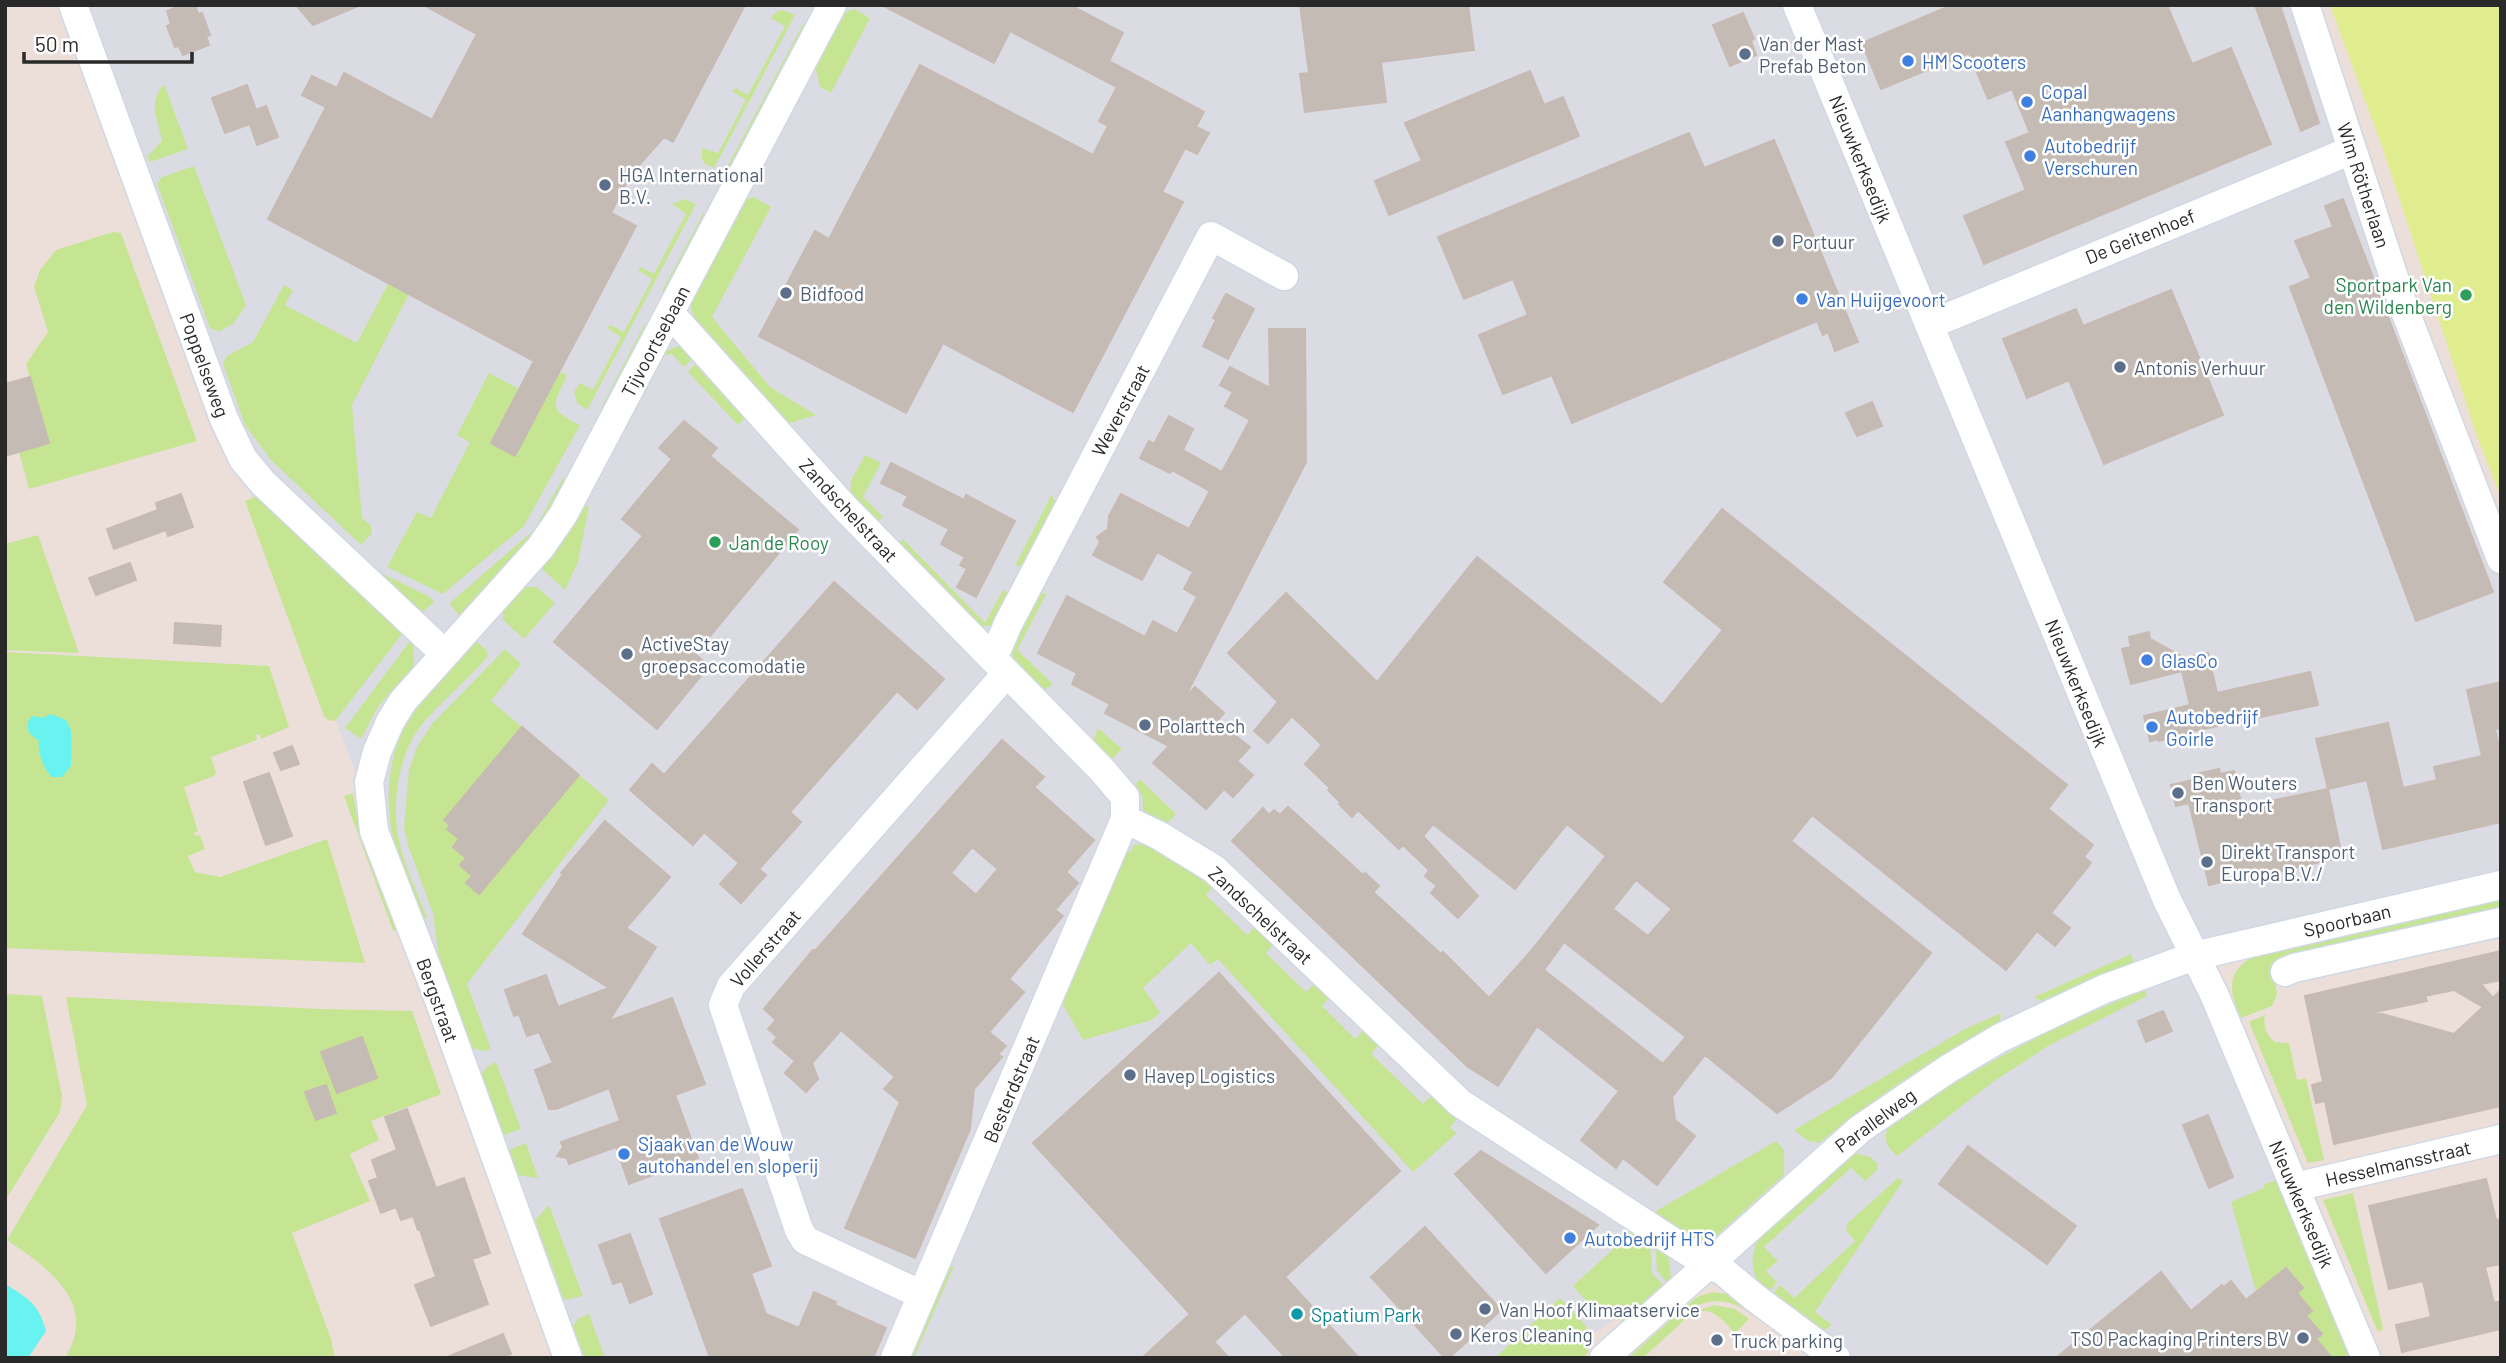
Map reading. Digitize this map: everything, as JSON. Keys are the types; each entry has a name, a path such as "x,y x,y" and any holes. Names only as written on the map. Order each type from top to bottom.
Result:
{"street":[{"name":"Poppelseweg","path":"73,5 224,419 243,458 263,483 444,654"},
{"name":"Tijvoortsebaan","path":"444,654 540,548 563,515 832,5"},
{"name":"Nieuwkerksedijk","path":"1797,5 2167,900 2214,994 2366,1358"},
{"name":"Wim Rötherlaan","path":"2305,5 2405,311 2501,559"},
{"name":"De Geitenhoef","path":"1929,325 2026,282 2352,150"},
{"name":"Weverstraat","path":"1000,666 1008,624 1211,236 1284,276"},
{"name":"Zandschelstraat","path":"670,313 845,508 1102,770 1125,797 1125,819 1160,836 1214,869 1460,1102 1707,1264 1723,1271 1821,1354"},
{"name":"Bergstraat","path":"444,654 403,701 377,752 369,782 374,831 435,989 568,1358"},
{"name":"Vollerstraat","path":"922,1295 805,1240 799,1230 723,1005 731,986 1000,666"},
{"name":"Besterdstraat","path":"895,1358 1125,819"},
{"name":"Spoorbaan","path":"2194,956 2501,885"},
{"name":"Spoorbaan","path":"2285,972 2501,922"},
{"name":"Parallelweg","path":"1604,1358 1860,1129 1948,1069 2000,1038 2048,1014 2104,989 2194,956"},
{"name":"Hesselmansstraat","path":"2295,1187 2501,1139"}],"shaded area":[{"path":"71,5 2294,5 2402,328 2501,576 2501,872 2201,967 2357,1358 1811,1358 1695,1265 1558,1358 575,1358 138,192"}],"green space":[{"name":"Sportpark Van den Wildenberg","path":"2330,5 2501,5 2501,497 2478,439 2384,152"},
{"path":"854,9 870,18 831,93 820,87 814,62 839,15"},
{"path":"782,10 795,15 714,168 705,164 702,148 718,153 746,100 732,91 735,88 748,95 785,26 770,18"},
{"path":"803,24 804,30 733,165 727,167"},
{"path":"164,84 188,149 150,162 147,157 162,141 155,105"},
{"path":"194,166 246,305 234,323 219,332 210,328 157,184 162,177"},
{"path":"753,197 771,207 712,317 770,387 816,415 787,424 695,321 691,308 693,294 740,202"},
{"path":"685,199 696,204 587,410 577,403 574,392 580,383 593,390 621,337 607,328 610,325 624,332 652,279 638,270 641,267 654,274 686,214 672,204"},
{"path":"704,212 705,219 666,296 662,291"},
{"path":"113,232 121,233 197,441 29,489 19,452 49,443 26,364 48,332 34,287 40,270 56,250"},
{"path":"389,282 409,294 352,405 362,518 371,526 372,533 361,545 271,460 245,425 223,364 227,356 253,342 284,285 293,290 285,305 357,343"},
{"path":"644,325 650,326 606,407 600,410"},
{"path":"679,346 697,355 684,367 672,354 665,355 627,427 623,426 663,352"},
{"path":"700,359 705,364 701,370 736,410 743,407 746,411 744,419 738,425 688,372"},
{"path":"560,372 567,375 558,394 556,406 562,415 580,425 524,526 443,594 387,567 417,512 431,518 470,442 457,435 489,373 519,389 491,443 515,456"},
{"path":"865,455 881,463 863,497 883,517 875,524 850,495 851,481"},
{"path":"563,478 569,481 526,546 460,616 450,603 534,530"},
{"path":"1052,494 1057,507 1026,566 1015,566"},
{"path":"259,495 405,630 335,721 324,716 245,501"},
{"path":"589,506 578,562 565,590 542,569 561,543 580,507"},
{"path":"38,535 79,653 5,650 5,544"},
{"path":"903,539 985,623 1003,590 1010,594 995,626 975,626 896,546"},
{"path":"379,572 430,597 434,602 419,615 380,579"},
{"path":"524,587 537,587 555,603 524,639 503,620 503,611"},
{"path":"1047,593 1017,650 1052,683 1042,691 1014,661 1011,643 1038,594"},
{"path":"413,637 414,666 379,705 361,739 345,728"},
{"path":"475,640 487,651 488,656 415,734 399,776 396,807 398,836 427,917 422,919 401,866 392,833 389,801 391,768 400,737 415,709"},
{"path":"505,649 521,664 491,701 609,800 467,984 491,1049 483,1051 472,1048 439,958 433,914 404,828 409,770 417,747 432,724"},
{"path":"5,652 269,666 289,727 261,739 260,734 256,735 257,740 211,757 216,773 214,776 184,787 198,831 194,833 196,836 200,835 205,849 188,856 195,872 220,877 327,839 365,963 5,948"},
{"path":"1098,728 1122,749 1109,762 1093,742"},
{"path":"1140,779 1176,814 1162,829 1144,814 1142,796 1136,784"},
{"path":"353,793 358,822 397,930 393,931 344,796"},
{"path":"1147,843 1217,882 1206,895 1247,935 1258,924 1276,941 1266,953 1306,992 1318,980 1333,994 1322,1006 1355,1039 1367,1027 1382,1041 1371,1054 1423,1104 1432,1095 1459,1116 1450,1128 1457,1133 1413,1172 1218,959 1210,965 1191,943 1143,988 1160,1012 1152,1020 1083,1040 1060,996 1123,849 1131,852 1134,845"},
{"path":"2501,897 2501,915 2274,975 2277,994 2272,1006 2241,1018 2232,983 2238,968 2255,956"},
{"path":"2131,954 2134,962 2041,1001 2034,997"},
{"path":"2145,990 2147,996 2048,1046 1993,1082 1897,1156 1888,1146 1886,1135 1889,1126 1951,1085 2044,1034"},
{"path":"5,994 42,996 62,1096 60,1112 5,1201"},
{"path":"66,997 412,1011 441,1094 371,1121 379,1140 350,1154 370,1201 292,1233 331,1339 335,1358 65,1358 74,1338 76,1320 72,1304 52,1275 7,1240 87,1105"},
{"path":"2001,1013 2000,1021 1907,1078 1819,1143 1808,1141 1794,1130 1965,1029"},
{"path":"2265,1015 2265,1027 2269,1037 2275,1042 2289,1043 2297,1080 2306,1078 2324,1160 2308,1163 2249,1022"},
{"path":"496,1062 521,1129 504,1135 481,1074"},
{"path":"1776,1141 1784,1150 1784,1175 1705,1246 1678,1235 1651,1214"},
{"path":"526,1143 538,1178 518,1175 509,1150"},
{"path":"1854,1153 1870,1157 1877,1163 1877,1170 1865,1181 1851,1168 1764,1247 1778,1261 1766,1271 1777,1282 1767,1295 1753,1269 1753,1255 1758,1240"},
{"path":"1898,1178 1903,1181 1815,1312 1832,1325 1823,1331 1771,1297 1780,1285 1794,1298 1855,1241 1846,1230 1848,1223"},
{"path":"2276,1180 2350,1358 2333,1358 2317,1339 2323,1334 2307,1316 2313,1311 2298,1293 2303,1287 2287,1267 2256,1292 2231,1202"},
{"path":"2353,1193 2383,1329 2378,1332 2323,1200"},
{"path":"549,1205 583,1296 564,1300 535,1220"},
{"path":"1634,1230 1650,1242 1652,1273 1663,1285 1624,1321 1599,1316 1573,1286"},
{"path":"1655,1238 1667,1246 1671,1277 1666,1282 1657,1271"},
{"path":"954,1266 914,1358 905,1358 943,1269"},
{"path":"1713,1292 1733,1295 1756,1310 1753,1316 1730,1303 1715,1301 1690,1309 1687,1305 1699,1296"},
{"path":"1560,1298 1587,1327 1588,1353 1583,1358 1495,1358"},
{"path":"1714,1305 1735,1309 1749,1319 1735,1333 1712,1313 1695,1312"},
{"path":"1684,1308 1690,1315 1643,1358 1628,1358"},
{"path":"589,1314 605,1358 585,1358 573,1326 579,1318"}],"water":[{"path":"51,714 66,720 71,730 71,766 62,777 52,777 46,770 40,755 39,741 29,733 27,723 32,716 43,718"},
{"path":"5,1284 32,1303 40,1314 46,1331 28,1358 5,1358"}],"building":[{"path":"182,5 195,5 198,14 202,13 210,35 206,36 209,45 183,55 179,46 175,47 167,26 171,24 167,11"},
{"path":"296,5 358,5 358,6 313,25"},
{"path":"424,5 745,5 673,142 664,137 634,173 632,172 611,213 636,226 515,456 491,443 534,361 268,219 326,107 302,95 312,76 337,88 344,73 432,120 477,34"},
{"path":"882,5 1070,5 1123,33 1109,61 1204,112 1196,127 1209,133 1197,154 1185,148 1162,192 1183,202 1073,412 943,343 906,413 759,336 815,231 829,239 920,65 1093,155 1108,126 1099,121 1117,87 1010,31 994,63"},
{"path":"1300,5 1468,5 1474,50 1381,62 1386,102 1305,112 1300,74 1309,73"},
{"path":"1952,5 2167,5 2192,64 2231,48 2271,144 1984,264 1964,216 2026,190 2006,142 2030,133 2012,89 1988,99 1969,53 1881,89 1862,43"},
{"path":"2255,5 2280,5 2319,123 2301,131"},
{"path":"1743,13 1754,39 1751,41 1756,55 1730,66 1713,25"},
{"path":"1530,71 1544,105 1563,97 1579,136 1389,215 1375,181 1422,161 1405,123"},
{"path":"247,85 256,110 266,106 278,137 257,145 250,124 225,133 212,98"},
{"path":"1689,133 1704,168 1774,140 1858,342 1835,351 1828,332 1823,335 1817,321 1572,423 1552,375 1503,394 1479,335 1528,315 1513,279 1464,299 1438,237"},
{"path":"2343,199 2493,592 2416,621 2290,287 2311,278 2295,241 2333,227 2325,206"},
{"path":"2171,290 2223,415 2104,464 2069,380 2027,398 2003,339 2076,309 2083,326"},
{"path":"1226,294 1254,309 1228,359 1203,346 1216,320 1213,318"},
{"path":"1269,329 1305,329 1306,462 1184,699 1195,687 1224,713 1217,721 1250,747 1237,761 1253,775 1233,797 1224,789 1206,809 1153,763 1169,746 1105,713 1110,704 1072,684 1077,673 1038,653 1067,596 1145,637 1153,621 1177,634 1197,597 1184,589 1193,572 1157,552 1142,580 1093,555 1100,542 1097,537 1108,529 1109,516 1121,494 1189,529 1210,491 1172,470 1170,473 1140,458 1149,441 1154,444 1169,416 1193,429 1183,450 1222,472 1250,420 1225,406 1233,392 1220,385 1230,367 1270,388"},
{"path":"30,377 49,443 5,456 5,384"},
{"path":"1872,402 1882,426 1857,436 1846,413"},
{"path":"684,421 717,448 710,456 798,530 695,654 709,666 657,729 554,642 643,536 622,519 672,459 659,448"},
{"path":"891,463 964,500 966,495 1015,521 976,597 957,587 967,569 960,565 965,557 941,544 949,529 903,505 908,496 881,483"},
{"path":"181,494 193,527 168,536 166,530 114,549 107,529 158,510 156,503"},
{"path":"1722,509 2067,785 2048,809 2093,845 2084,857 2091,863 2051,913 2070,928 2055,946 2037,931 2006,970 1812,815 1791,841 1931,953 1831,1078 1777,1113 1705,1055 1672,1097 1675,1120 1695,1136 1657,1185 1623,1158 1616,1168 1581,1140 1619,1091 1537,1026 1498,1086 1468,1067 1232,841 1263,808 1269,815 1274,810 1280,815 1288,807 1363,875 1365,873 1379,886 1373,892 1441,954 1443,952 1489,998 1531,951 1606,856 1567,824 1515,889 1433,824 1423,836 1478,896 1458,918 1431,893 1437,886 1425,876 1429,870 1403,845 1399,849 1358,810 1352,817 1328,790 1330,788 1305,764 1322,745 1292,716 1268,743 1254,731 1278,702 1228,653 1286,593 1377,682 1477,557 1662,705 1723,630 1664,582","holes":["1636,880 1672,909 1648,936 1613,909","1564,942 1686,1037 1663,1064 1544,970"]},
{"path":"130,563 136,580 96,595 89,578"},
{"path":"834,582 944,679 917,709 897,691 790,812 801,822 759,869 766,875 741,903 720,884 739,863 704,832 693,845 630,790 652,764 664,775"},
{"path":"175,623 221,626 220,646 174,643"},
{"path":"2149,632 2150,639 2192,662 2191,657 2208,653 2217,693 2310,672 2318,705 2150,741 2144,716 2190,705 2182,671 2131,684 2122,649 2131,647 2129,637"},
{"path":"2501,682 2501,728 2495,729 2501,756 2501,822 2383,849 2367,780 2328,789 2316,739 2388,723 2403,788 2437,780 2434,767 2482,756 2467,690"},
{"path":"522,727 579,775 479,894 466,883 472,876 460,865 466,858 453,847 459,839 447,829 450,825 444,820"},
{"path":"1002,740 1044,777 1034,787 1094,840 1066,872 1078,883 1055,910 1063,916 1009,979 1024,992 989,1032 1006,1046 998,1054 1002,1057 974,1089 970,1129 915,1258 845,1228 900,1102 884,1089 895,1077 841,1030 812,1063 818,1079 806,1092 785,1073 795,1061 773,1042 777,1037 768,1029 776,1020 764,1009 813,950 815,951","holes":["972,847 998,869 976,895 951,873"]},
{"path":"292,746 299,764 281,770 274,753"},
{"path":"2219,769 2220,774 2234,771 2242,807 2328,789 2342,857 2235,882 2234,879 2209,885 2189,803 2176,806 2171,785 2197,779 2196,774"},
{"path":"269,773 292,836 266,845 244,782"},
{"path":"605,821 670,877 626,928 656,947 609,1021 672,998 705,1084 675,1095 698,1158 629,1184 616,1147 569,1164 567,1158 557,1156 563,1147 561,1142 620,1121 609,1088 556,1109 549,1109 535,1070 553,1063 539,1032 527,1036 519,1014 514,1016 505,990 546,975 558,1007 609,988 523,934 563,874 561,873"},
{"path":"2501,951 2501,980 2481,984 2493,998 2501,990 2501,1106 2334,1144 2325,1101 2316,1103 2312,1085 2323,1082 2305,996","holes":["2454,990 2483,1007 2454,1034 2375,1012 2427,1001 2425,996"]},
{"path":"1219,973 1400,1171 1285,1277 1359,1358 1286,1358 1245,1313 1214,1342 1229,1358 1142,1358 1190,1314 1033,1143"},
{"path":"2163,1011 2172,1031 2146,1042 2138,1021"},
{"path":"362,1037 377,1078 337,1093 321,1052"},
{"path":"326,1085 336,1113 316,1120 305,1092"},
{"path":"407,1109 436,1188 464,1178 490,1253 472,1259 488,1304 431,1326 415,1285 436,1277 420,1230 413,1216 401,1220 396,1207 381,1213 369,1181 378,1178 372,1160 397,1150 385,1117"},
{"path":"2208,1115 2233,1177 2209,1188 2183,1125"},
{"path":"1968,1146 2076,1226 2047,1264 1939,1184"},
{"path":"1481,1151 1598,1225 1546,1273 1455,1174"},
{"path":"2486,1179 2496,1220 2501,1219 2501,1264 2485,1267 2494,1303 2501,1301 2501,1329 2402,1352 2396,1325 2431,1317 2423,1281 2389,1289 2369,1206"},
{"path":"742,1189 771,1266 751,1273 766,1314 799,1328 814,1292 836,1302 835,1305 886,1328 873,1358 710,1358 660,1219"},
{"path":"1425,1227 1501,1310 1449,1358 1445,1358 1371,1277"},
{"path":"630,1234 652,1294 630,1303 622,1281 613,1284 599,1245"},
{"path":"2286,1268 2303,1288 2297,1293 2312,1311 2306,1316 2322,1334 2316,1339 2332,1358 2056,1358 2161,1272 2191,1311 2222,1285 2224,1287 2231,1281 2246,1300"},
{"path":"503,1334 511,1354 501,1358 445,1358"}],"place":[{"name":"Van der Mast Prefab Beton","path":"1745,54"},
{"name":"HM Scooters","path":"1908,61"},
{"name":"Copal Aanhangwagens","path":"2027,102"},
{"name":"Autobedrijf Verschuren","path":"2030,156"},
{"name":"HGA International B.V.","path":"605,185"},
{"name":"Portuur","path":"1778,241"},
{"name":"Bidfood","path":"786,293"},
{"name":"Sportpark Van den Wildenberg","path":"2466,295"},
{"name":"Van Huijgevoort","path":"1802,299"},
{"name":"Antonis Verhuur","path":"2120,367"},
{"name":"Jan de Rooy","path":"715,542"},
{"name":"ActiveStay groepsaccomodatie","path":"627,654"},
{"name":"GlasCo","path":"2147,660"},
{"name":"Polarttech","path":"1145,725"},
{"name":"Autobedrijf Goirle","path":"2152,727"},
{"name":"Ben Wouters Transport","path":"2178,793"},
{"name":"Direkt Transport Europa B.V./","path":"2207,862"},
{"name":"Havep Logistics","path":"1130,1075"},
{"name":"Sjaak van de Wouw autohandel en sloperij","path":"624,1154"},
{"name":"Autobedrijf HTS","path":"1570,1238"},
{"name":"Van Hoof Klimaatservice","path":"1485,1309"},
{"name":"Spatium Park","path":"1297,1314"},
{"name":"Keros Cleaning","path":"1456,1334"},
{"name":"TSO Packaging Printers BV","path":"2303,1338"},
{"name":"Truck parking","path":"1717,1340"}]}
